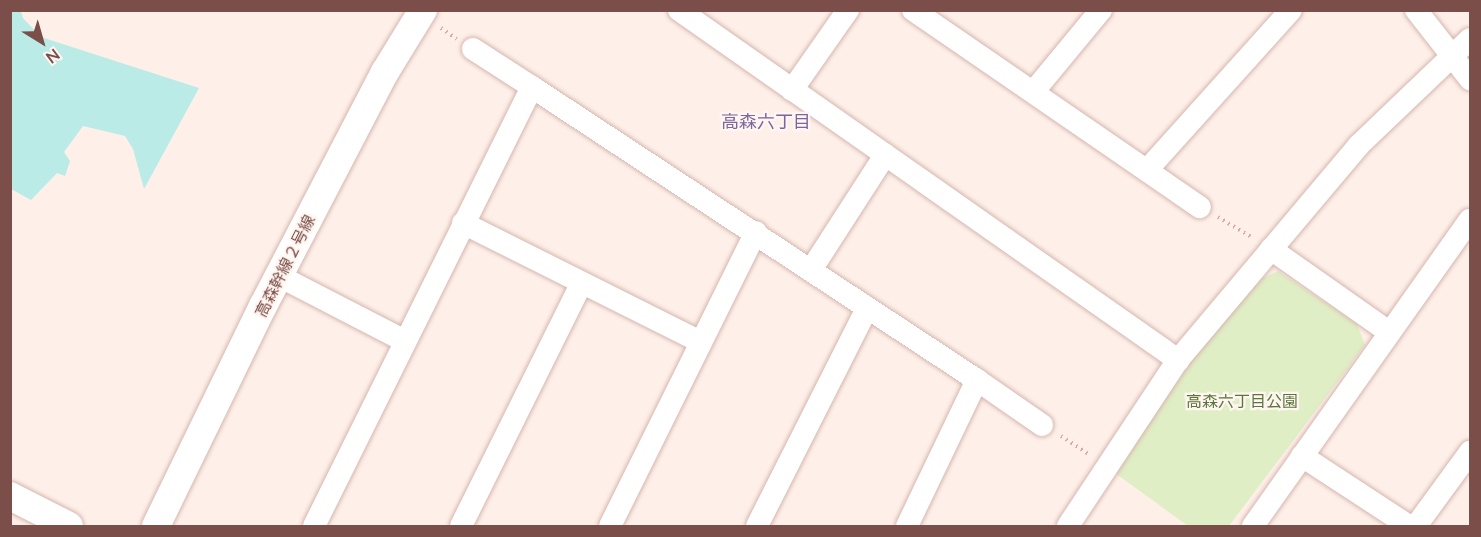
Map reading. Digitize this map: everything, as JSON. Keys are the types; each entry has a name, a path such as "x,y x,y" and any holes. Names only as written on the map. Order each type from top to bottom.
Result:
{"street":[{"path":"679,10 1178,360"},
{"path":"792,90 848,10"},
{"path":"913,10 1200,207"},
{"path":"1034,91 1101,10"},
{"path":"1147,170 1291,10"},
{"path":"1416,10 1470,79"},
{"name":"高森幹線２号線","path":"156,526 279,276 385,72 427,16"},
{"path":"1068,526 1106,465 1178,360 1359,145 1470,39"},
{"path":"473,49 756,232 1042,425"},
{"path":"314,526 532,87"},
{"path":"811,270 885,155"},
{"path":"1253,526 1470,220"},
{"path":"463,223 701,342"},
{"path":"610,526 756,232"},
{"path":"1271,249 1389,332"},
{"path":"279,276 405,341"},
{"path":"461,526 581,284"},
{"path":"757,526 867,308"},
{"path":"907,526 977,380"},
{"path":"1416,526 1470,452"},
{"path":"1302,456 1409,526"},
{"path":"10,496 69,526"}],"path":[{"path":"427,16 473,49"},
{"path":"1200,207 1271,249"},
{"path":"1042,425 1106,465"}],"green space":[{"name":"高森六丁目公園","path":"1278,271 1357,324 1365,345 1229,526 1188,526 1115,473 1186,366 1261,279"}],"water":[{"path":"10,11 21,11 23,18 41,37 199,88 144,189 133,149 125,136 83,126 64,152 70,161 65,176 57,173 31,200 11,189"}],"district":[{"name":"高森六丁目","path":"766,121"}]}
